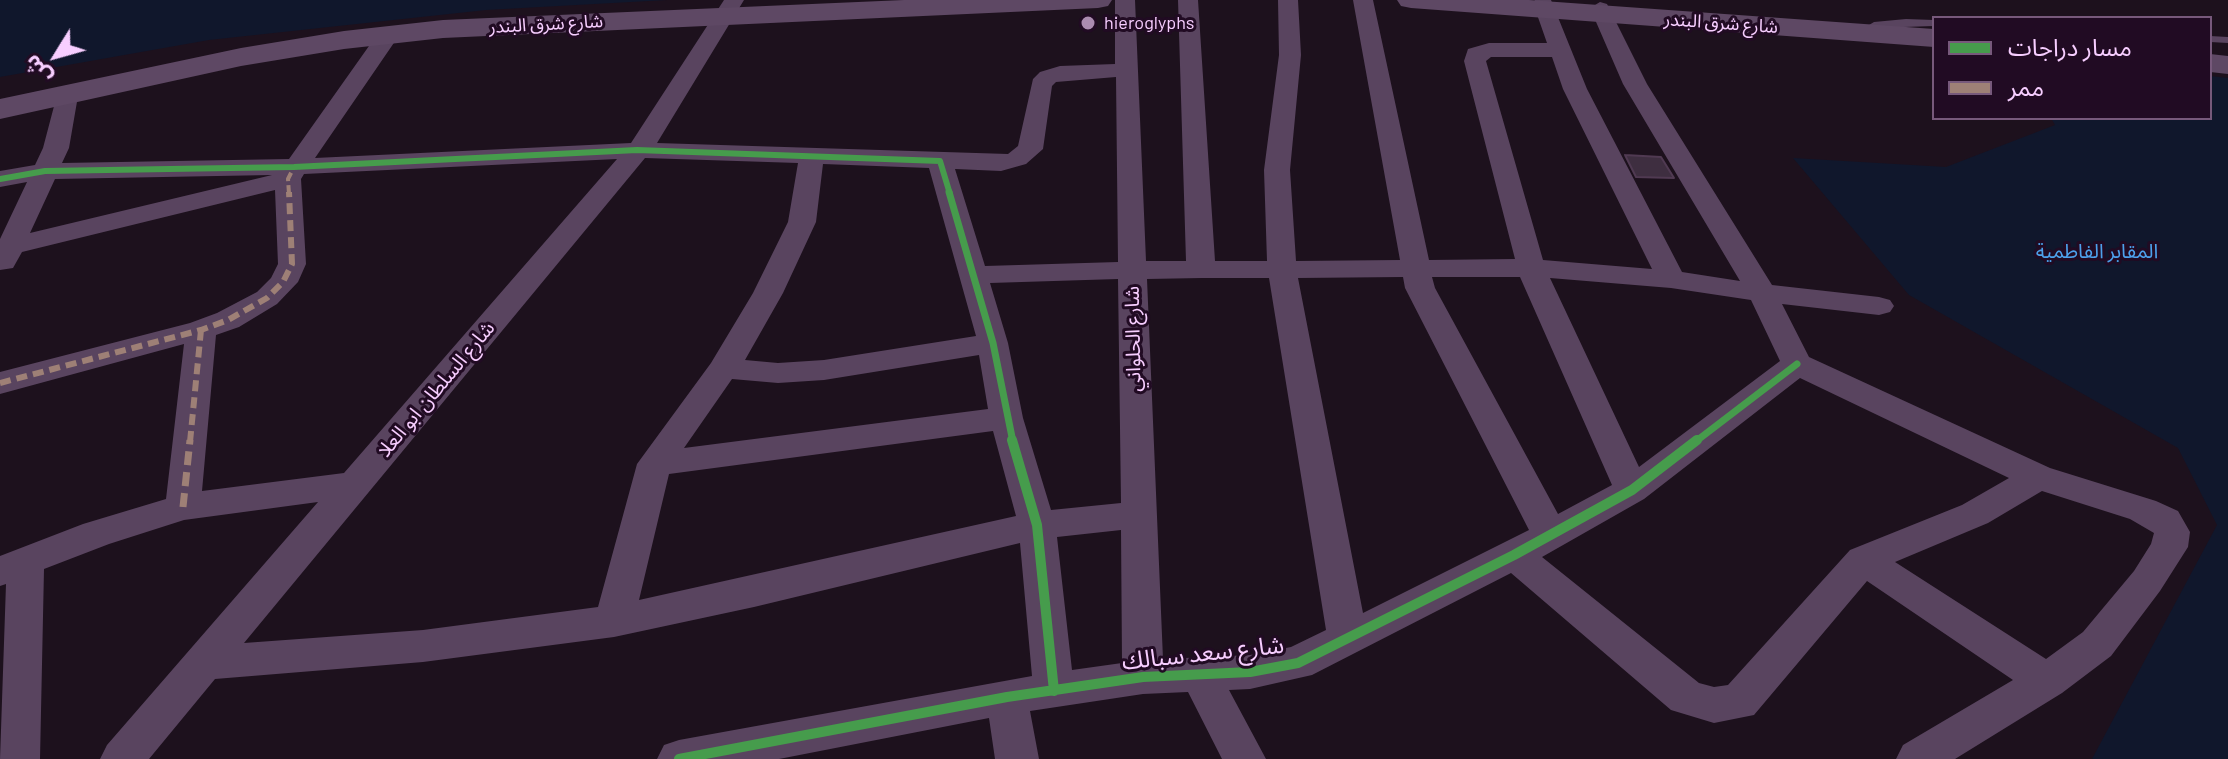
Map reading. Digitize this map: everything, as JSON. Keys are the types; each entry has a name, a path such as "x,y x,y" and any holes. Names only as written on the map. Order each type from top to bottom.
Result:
{"main road":[{"name":"شارع شرق البندر","path":"120,78 239,47 398,24 856,0"},
{"name":"شارع شرق البندر","path":"0,95 69,88 241,57 389,34 443,29 729,7 1098,0"},
{"name":"شارع شرق البندر","path":"1411,0 1930,31"},
{"name":"شارع شرق البندر","path":"1509,0 1545,7"},
{"name":"شارع شرق البندر","path":"1831,27 1874,25 1930,31"},
{"name":"شارع شرق البندر","path":"0,109 69,88"}],"street":[{"name":"شارع الحلواني","path":"1125,0 1136,515 1143,677"},
{"path":"1188,0 1201,270"},
{"path":"1288,0 1290,55 1277,170 1282,271 1348,640"},
{"path":"1363,0 1414,269 1430,313 1551,536"},
{"name":"شارع السلطان ابو العلا","path":"122,759 637,150 729,7"},
{"path":"1545,7 1575,89 1671,279"},
{"path":"1602,11 1635,84 1762,293 1797,364 2038,477 2143,510 2165,521 2172,532 2169,547 2147,581 2097,644 2047,681 1918,759"},
{"path":"0,383 201,330 250,309 283,282 292,264 291,173 389,34"},
{"path":"1562,50 1501,49 1476,54 1486,108 1531,268 1632,490"},
{"path":"0,179 45,171 291,173 637,150 811,159 1001,163 1017,159 1030,149 1041,84 1048,77 1060,73 1127,70"},
{"path":"3,255 56,148 69,88"},
{"path":"614,621 654,464 724,368 768,293 802,222 811,159"},
{"path":"940,161 975,275 993,343 1006,418 1037,525 1054,691"},
{"path":"3,255 291,173"},
{"path":"975,275 1132,270 1531,268 1671,279 1879,306"},
{"path":"183,507 201,330"},
{"path":"724,368 778,373 824,370 993,343"},
{"name":"شارع سعد سبالك","path":"679,759 834,744 1007,697 1143,677 1250,672 1298,663 1551,536 1632,490 1797,364"},
{"path":"654,464 1006,418"},
{"path":"1514,555 1686,697 1714,705 1739,702 1863,560 1975,514 2038,477"},
{"path":"18,759 13,565 183,507 356,484"},
{"path":"204,663 423,646 614,621 754,592 1037,525 1136,515"},
{"path":"1863,560 2047,681"},
{"path":"1199,674 1244,759"},
{"path":"1007,697 1017,759"}],"green space":[{"path":"0,0 667,0 486,10 209,40 0,77"},
{"name":"المقابر الفاطمية","path":"2212,76 2228,78 2228,759 2092,759 2217,525 2178,448 1909,295 1793,158 1946,167 2055,125 2052,120 2212,120"}],"building":[{"path":"1625,155 1661,157 1674,178 1636,177"}],"marked path":[{"path":"0,383 201,330 228,320 267,298 283,282 292,264 288,179 294,167"},
{"path":"183,507 201,330"}],"cycle path":[{"path":"0,179 45,171 294,167 637,150 940,161 993,343 1006,418 1037,525 1054,691"},
{"path":"679,759 1007,697 1143,677 1250,672 1298,663 1514,555 1632,490 1797,364"}],"place":[{"name":"hieroglyphs","path":"1088,23"}]}
